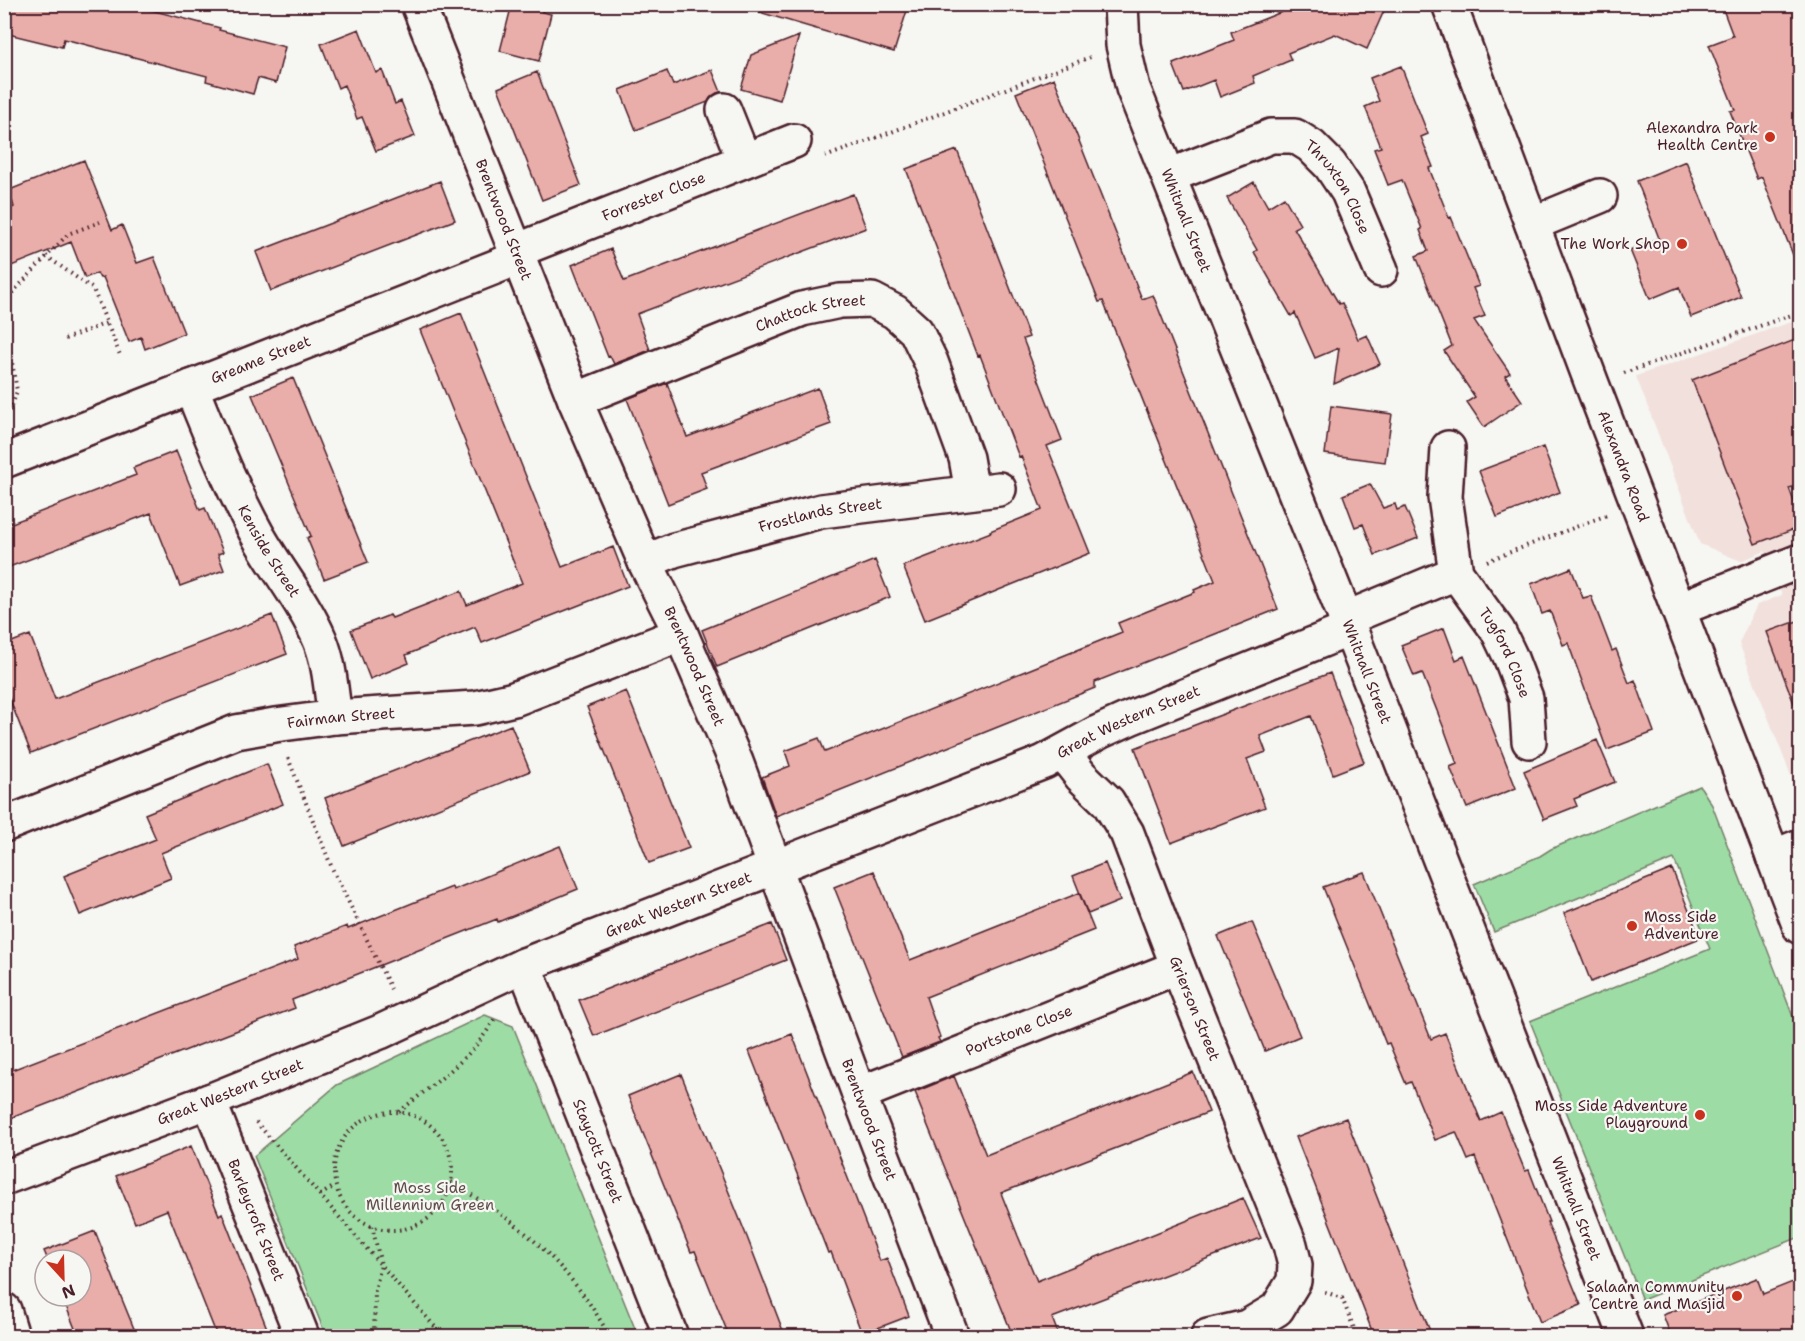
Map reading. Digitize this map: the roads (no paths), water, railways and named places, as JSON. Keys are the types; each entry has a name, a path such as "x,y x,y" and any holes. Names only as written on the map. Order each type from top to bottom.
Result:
{"street":[{"name":"Brentwood Street","path":"418,4 575,400 645,562 681,634 736,762 859,1094 952,1336"},
{"name":"Whitnall Street","path":"1121,4 1123,45 1133,88 1348,624 1626,1336"},
{"name":"Alexandra Road","path":"1449,4 1679,609 1787,852 1800,927"},
{"path":"724,110 744,160"},
{"name":"Thruxton Close","path":"1169,176 1271,136 1295,136 1311,146 1330,165 1348,192 1381,270"},
{"name":"Forrester Close","path":"517,255 794,141"},
{"path":"1532,224 1600,196"},
{"name":"Greame Street","path":"4,461 517,255"},
{"name":"Chattock Street","path":"575,400 802,309 840,301 872,300 895,312 916,332 932,362 966,458 985,490"},
{"name":"Kenside Street","path":"191,387 221,459 257,534 306,610 321,642 335,717"},
{"name":"Tugford Close","path":"1448,448 1445,497 1456,573 1498,631 1510,656 1526,698 1529,741"},
{"name":"Frostlands Street","path":"645,562 674,550 821,511 985,490"},
{"path":"1679,609 1800,561"},
{"path":"1348,624 1456,573"},
{"name":"Great Western Street","path":"4,1178 220,1097 380,1032 524,965 1022,771 1064,753 1099,732 1130,718 1348,624"},
{"name":"Fairman Street","path":"4,825 236,732 335,717 476,708 514,699 681,634"},
{"name":"Grierson Street","path":"1064,753 1081,776 1108,802 1127,833 1178,968 1290,1245 1295,1265 1294,1281 1277,1309 1247,1327 1208,1336"},
{"name":"Staycott Street","path":"524,965 671,1336"},
{"name":"Portstone Close","path":"859,1094 1178,968"},
{"name":"Barleycroft Street","path":"220,1097 302,1336"},
{"path":"4,1310 12,1336"}],"place":[{"name":"Alexandra Park Health Centre","path":"1770,137"},
{"name":"The Work Shop","path":"1682,244"},
{"name":"Moss Side Adventure","path":"1632,926"},
{"name":"Moss Side Adventure Playground","path":"1700,1115"},
{"name":"Salaam Community Centre and Masjid","path":"1737,1296"}],"park label":[{"name":"Moss Side Millennium Green","path":"430,1196"}]}
